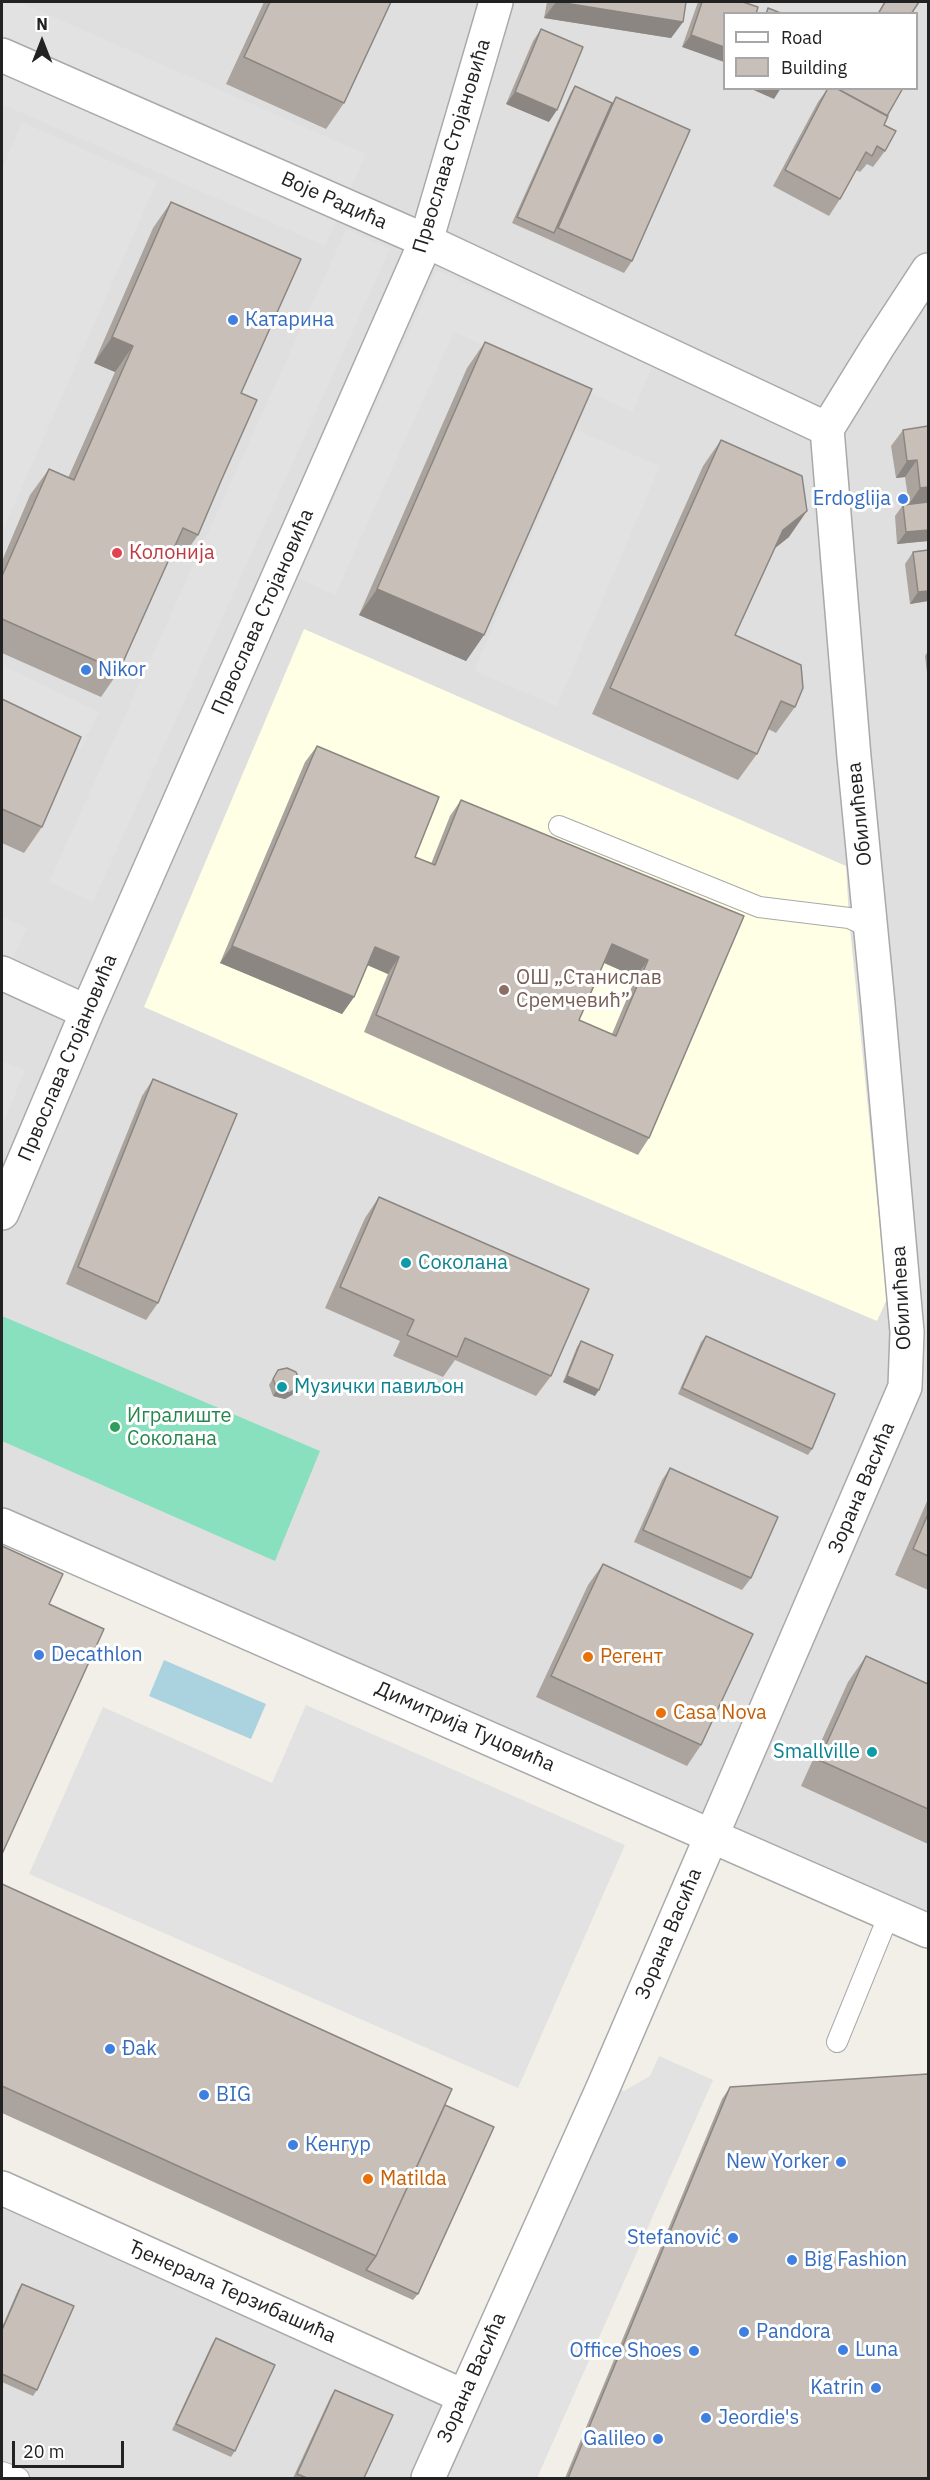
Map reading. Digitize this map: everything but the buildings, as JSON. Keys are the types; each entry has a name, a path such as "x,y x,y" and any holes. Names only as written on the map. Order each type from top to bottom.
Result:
{"street":[{"name":"Првослава Стојановића","path":"2,1214 87,1012 426,241 496,2"},
{"name":"Воје Радића","path":"2,55 426,241 827,429"},
{"path":"827,429 928,270"},
{"name":"Обилићева","path":"827,429 906,1332 917,1392"},
{"path":"2,973 87,1012"},
{"name":"Зорана Васића","path":"428,2478 602,2090 712,1835 917,1392"},
{"name":"Димитрија Туцовића","path":"2,1525 890,1912 928,1931"},
{"name":"Ђенерала Терзибашића","path":"2,2188 463,2396"}],"lane":[{"path":"559,826 759,907 849,918 871,928"},
{"path":"837,2042 890,1912"},
{"path":"2,2472 19,2478"}],"shaded area":[{"path":"2,2 928,2 928,1920 2,1525"},
{"path":"2,2 19,2 366,154 325,246 2,104"},
{"path":"22,122 157,182 2,532 2,170"},
{"path":"346,229 390,249 93,902 49,882"},
{"path":"437,270 652,367 633,412 454,332 335,595 298,578"},
{"path":"576,430 660,466 557,706 474,671"},
{"name":"ОШ „Станислав Сремчевић”","path":"304,629 846,866 849,918 887,1299 877,1321 384,1112 144,1007"},
{"path":"2,665 99,712 81,749 2,711"},
{"path":"2,916 27,928 10,965 2,962"},
{"path":"2,1061 25,1070 2,1127"},
{"path":"306,1705 625,1845 518,2088 29,1874 103,1707 272,1783"},
{"path":"659,2056 713,2080 537,2478 425,2478 603,2082 624,2091 650,2076"},
{"path":"2,2188 463,2396 428,2478 2,2478"}],"green space":[{"name":"Игралиште Соколана","path":"2,1316 320,1451 275,1561 2,1441"}],"water":[{"path":"164,1660 266,1704 251,1739 149,1696"}],"place":[{"name":"Катарина","path":"233,320"},
{"name":"Erdoglija","path":"903,499"},
{"name":"Колонија","path":"117,553"},
{"name":"Nikor","path":"86,670"},
{"name":"ОШ „Станислав Сремчевић”","path":"504,990"},
{"name":"Соколана","path":"406,1263"},
{"name":"Музички павиљон","path":"282,1387"},
{"name":"Игралиште Соколана","path":"115,1427"},
{"name":"Decathlon","path":"39,1655"},
{"name":"Регент","path":"588,1657"},
{"name":"Casa Nova","path":"661,1713"},
{"name":"Smallville","path":"872,1752"},
{"name":"Đak","path":"110,2049"},
{"name":"BIG","path":"204,2095"},
{"name":"Кенгур","path":"293,2145"},
{"name":"New Yorker","path":"841,2162"},
{"name":"Matilda","path":"368,2179"},
{"name":"Stefanović","path":"733,2238"},
{"name":"Big Fashion","path":"792,2260"},
{"name":"Pandora","path":"744,2332"},
{"name":"Luna","path":"843,2350"},
{"name":"Office Shoes","path":"694,2351"},
{"name":"Katrin","path":"876,2388"},
{"name":"Jeordie's","path":"706,2418"},
{"name":"Galileo","path":"658,2439"}]}
